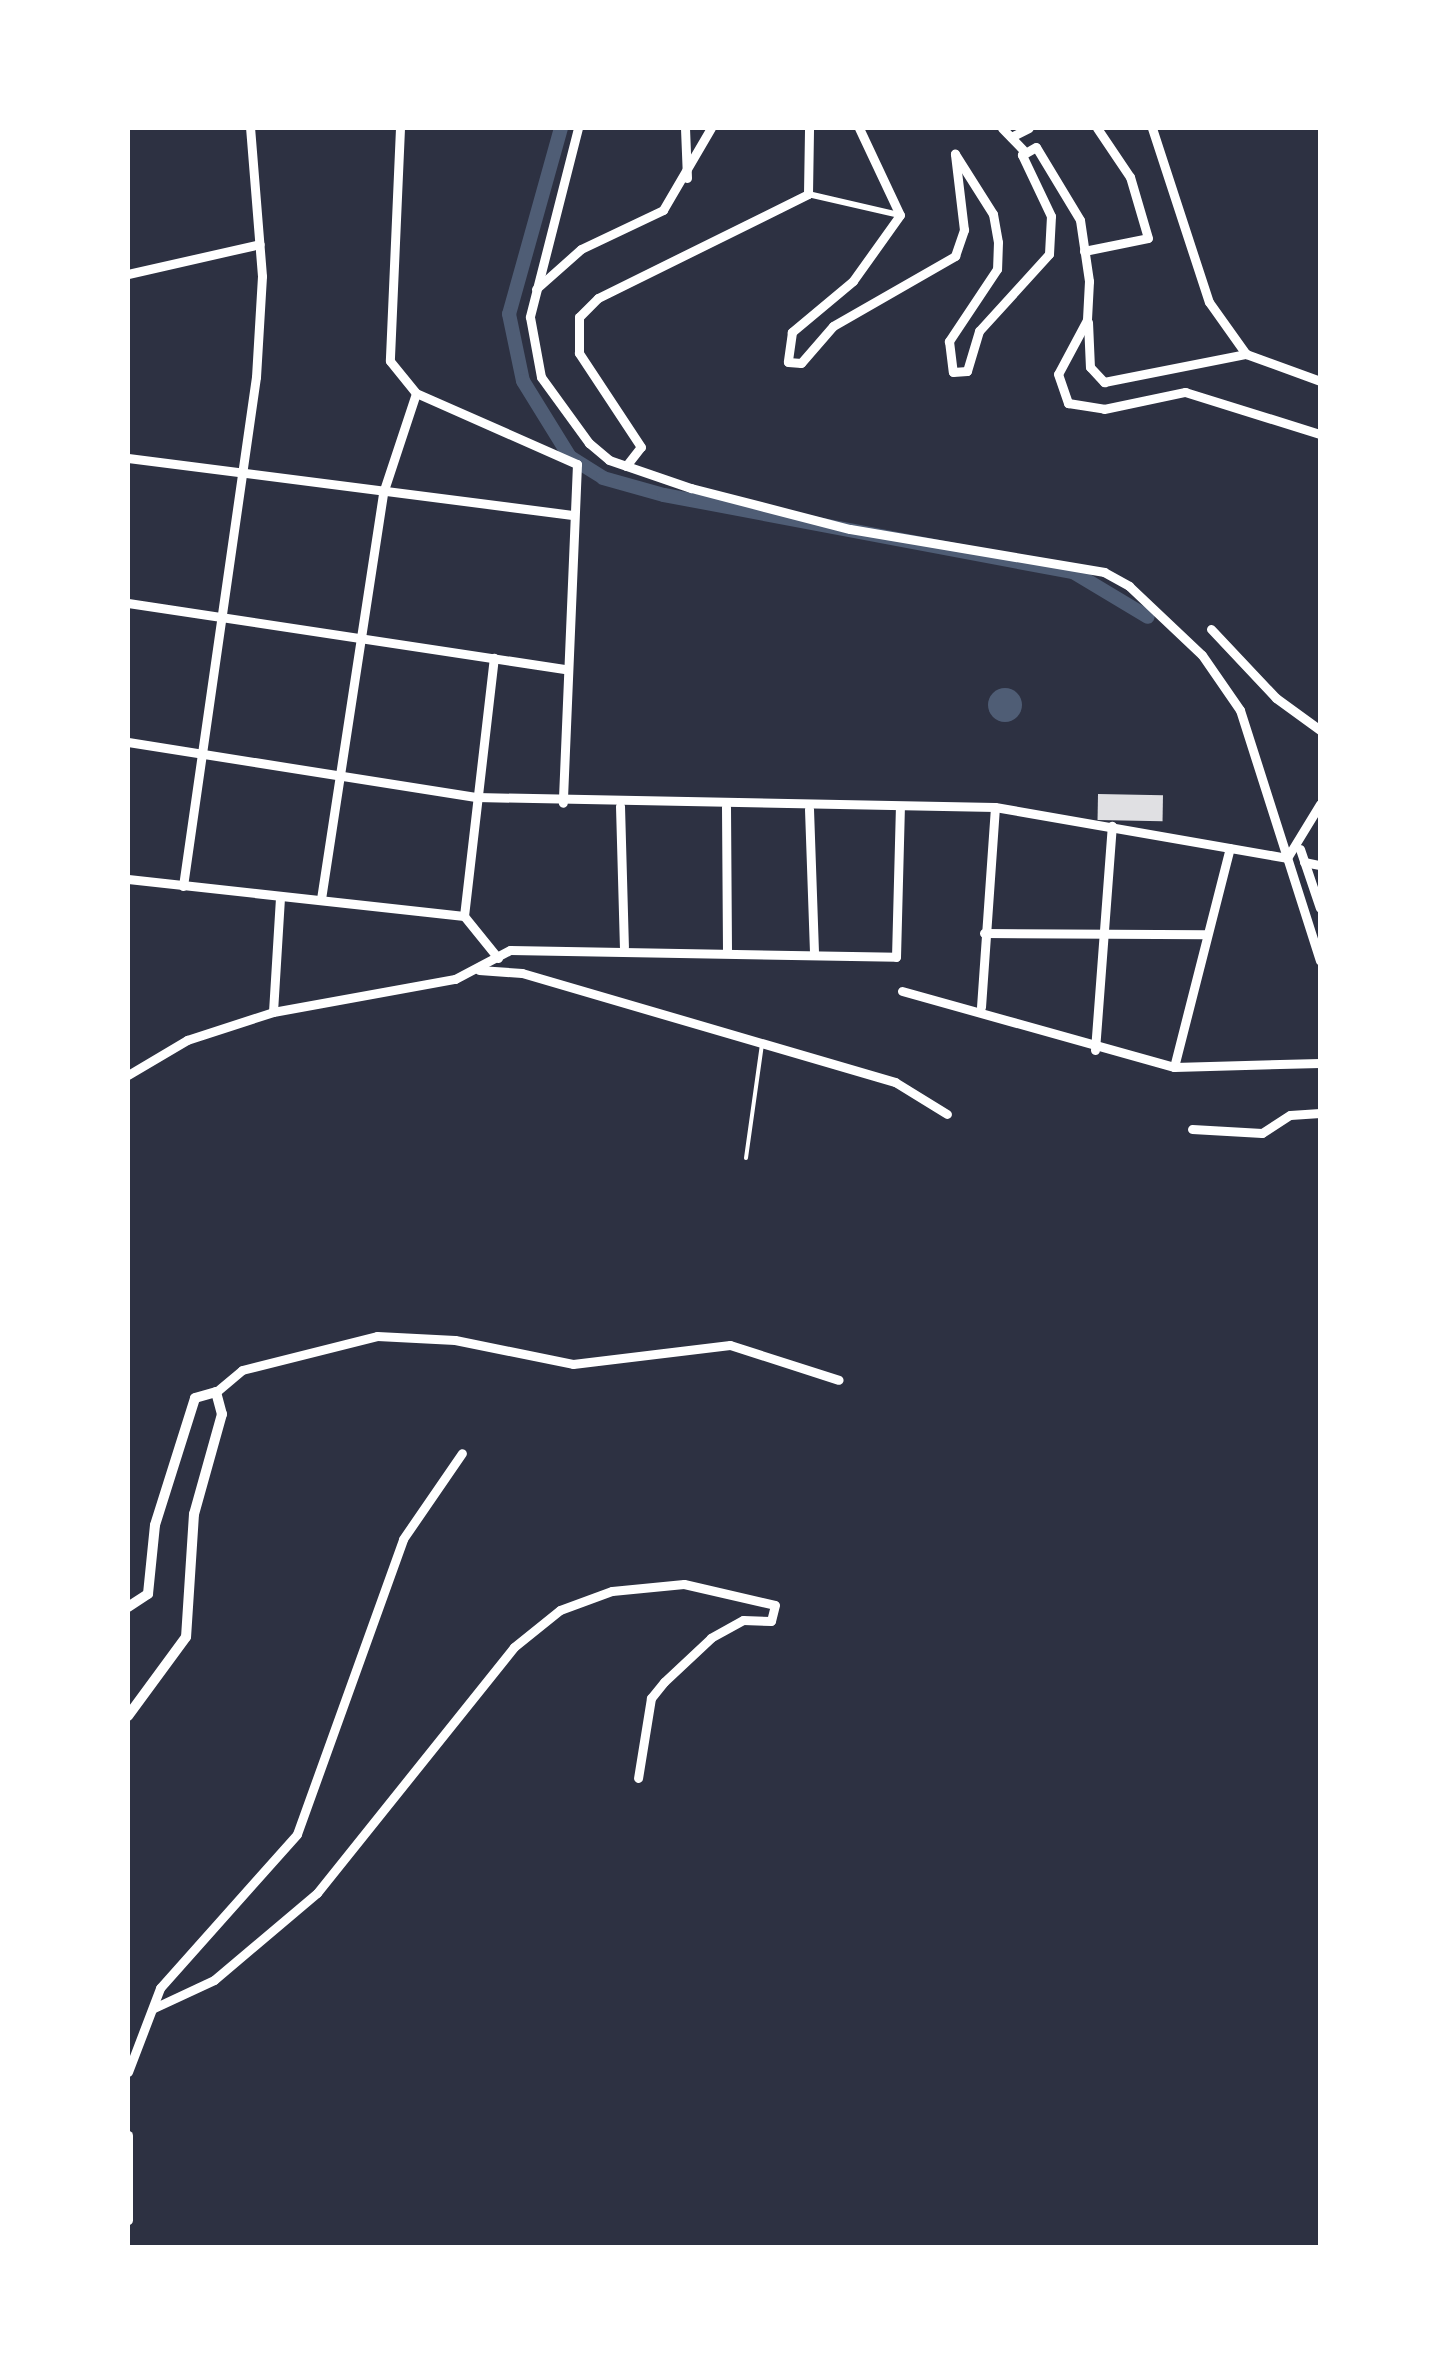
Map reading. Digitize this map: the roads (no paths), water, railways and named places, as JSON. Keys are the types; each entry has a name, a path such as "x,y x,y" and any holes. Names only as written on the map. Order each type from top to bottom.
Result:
{"street":[{"path":"184,886 244,475 260,244 250,128"},
{"path":"400,128 387,338 390,361 416,393 577,464 563,803"},
{"path":"578,128 534,291 541,377 589,443 626,466 850,529 1104,572 1129,586 1202,655 1240,710 1320,961"},
{"path":"685,128 686,178"},
{"path":"534,291 581,249 662,210 686,178 711,128"},
{"path":"808,194 809,128"},
{"path":"859,128 900,215"},
{"path":"900,215 852,281 792,332 788,362 801,363 833,326 955,256 964,230 955,154 993,214 998,242 997,269 949,341 953,372 967,370 979,332 1049,254 1051,216 1023,150 1002,128"},
{"path":"1011,138 1029,128"},
{"path":"1084,251 1148,238 1130,177 1098,128"},
{"path":"1152,128 1209,302 1246,354"},
{"path":"1023,150 1042,151 1056,171 1084,251 1090,367 1104,382 1246,354 1320,381"},
{"path":"626,466 641,447 579,353 579,318 598,298 808,194 900,215"},
{"path":"128,274 260,244"},
{"path":"1088,320 1058,374 1068,403 1104,409 1185,392 1320,434"},
{"path":"321,899 356,637 383,493 416,393"},
{"path":"128,458 572,515"},
{"path":"128,603 566,670"},
{"path":"1211,629 1276,698 1320,730"},
{"path":"464,916 494,658"},
{"path":"128,742 476,797 620,806 808,810 995,807 1286,858 1300,849 1320,804"},
{"path":"620,806 624,946"},
{"path":"480,970 498,958 624,946 896,957 900,806"},
{"path":"726,807 727,952"},
{"path":"981,1007 995,807"},
{"path":"808,810 814,955"},
{"path":"1096,1050 1112,826"},
{"path":"1174,1067 1230,848"},
{"path":"1300,849 1320,908"},
{"path":"1304,862 1320,864"},
{"path":"128,879 464,916 498,958"},
{"path":"273,1012 280,896"},
{"path":"984,933 1102,930 1205,934"},
{"path":"128,1075 187,1040 273,1012 480,970 522,973 896,1082 947,1114"},
{"path":"902,991 981,1007 1096,1050 1174,1067 1320,1063"},
{"path":"1192,1129 1262,1133 1290,1116 1320,1113"},
{"path":"128,1607 148,1594 155,1525 195,1398 216,1392 262,1364 377,1336 455,1340 573,1364 730,1345 838,1380"},
{"path":"128,1716 189,1626 194,1514 222,1414 216,1392"},
{"path":"128,2072 160,1988 293,1841 408,1528 462,1453"},
{"path":"154,2008 214,1980 317,1893 514,1647 560,1610 612,1590 684,1584 775,1605 771,1621 742,1620 711,1638 664,1682 652,1698 638,1778"},
{"path":"128,2135 128,2220"}],"lane":[{"path":"746,1158 762,1044"}],"water":[{"path":"1005,688 1017,693 1022,705 1017,717 1005,722 993,717 988,705 993,693"}],"waterway":[{"path":"561,128 509,314 523,381 570,457 603,478 664,495 1073,572 1148,617"}]}
